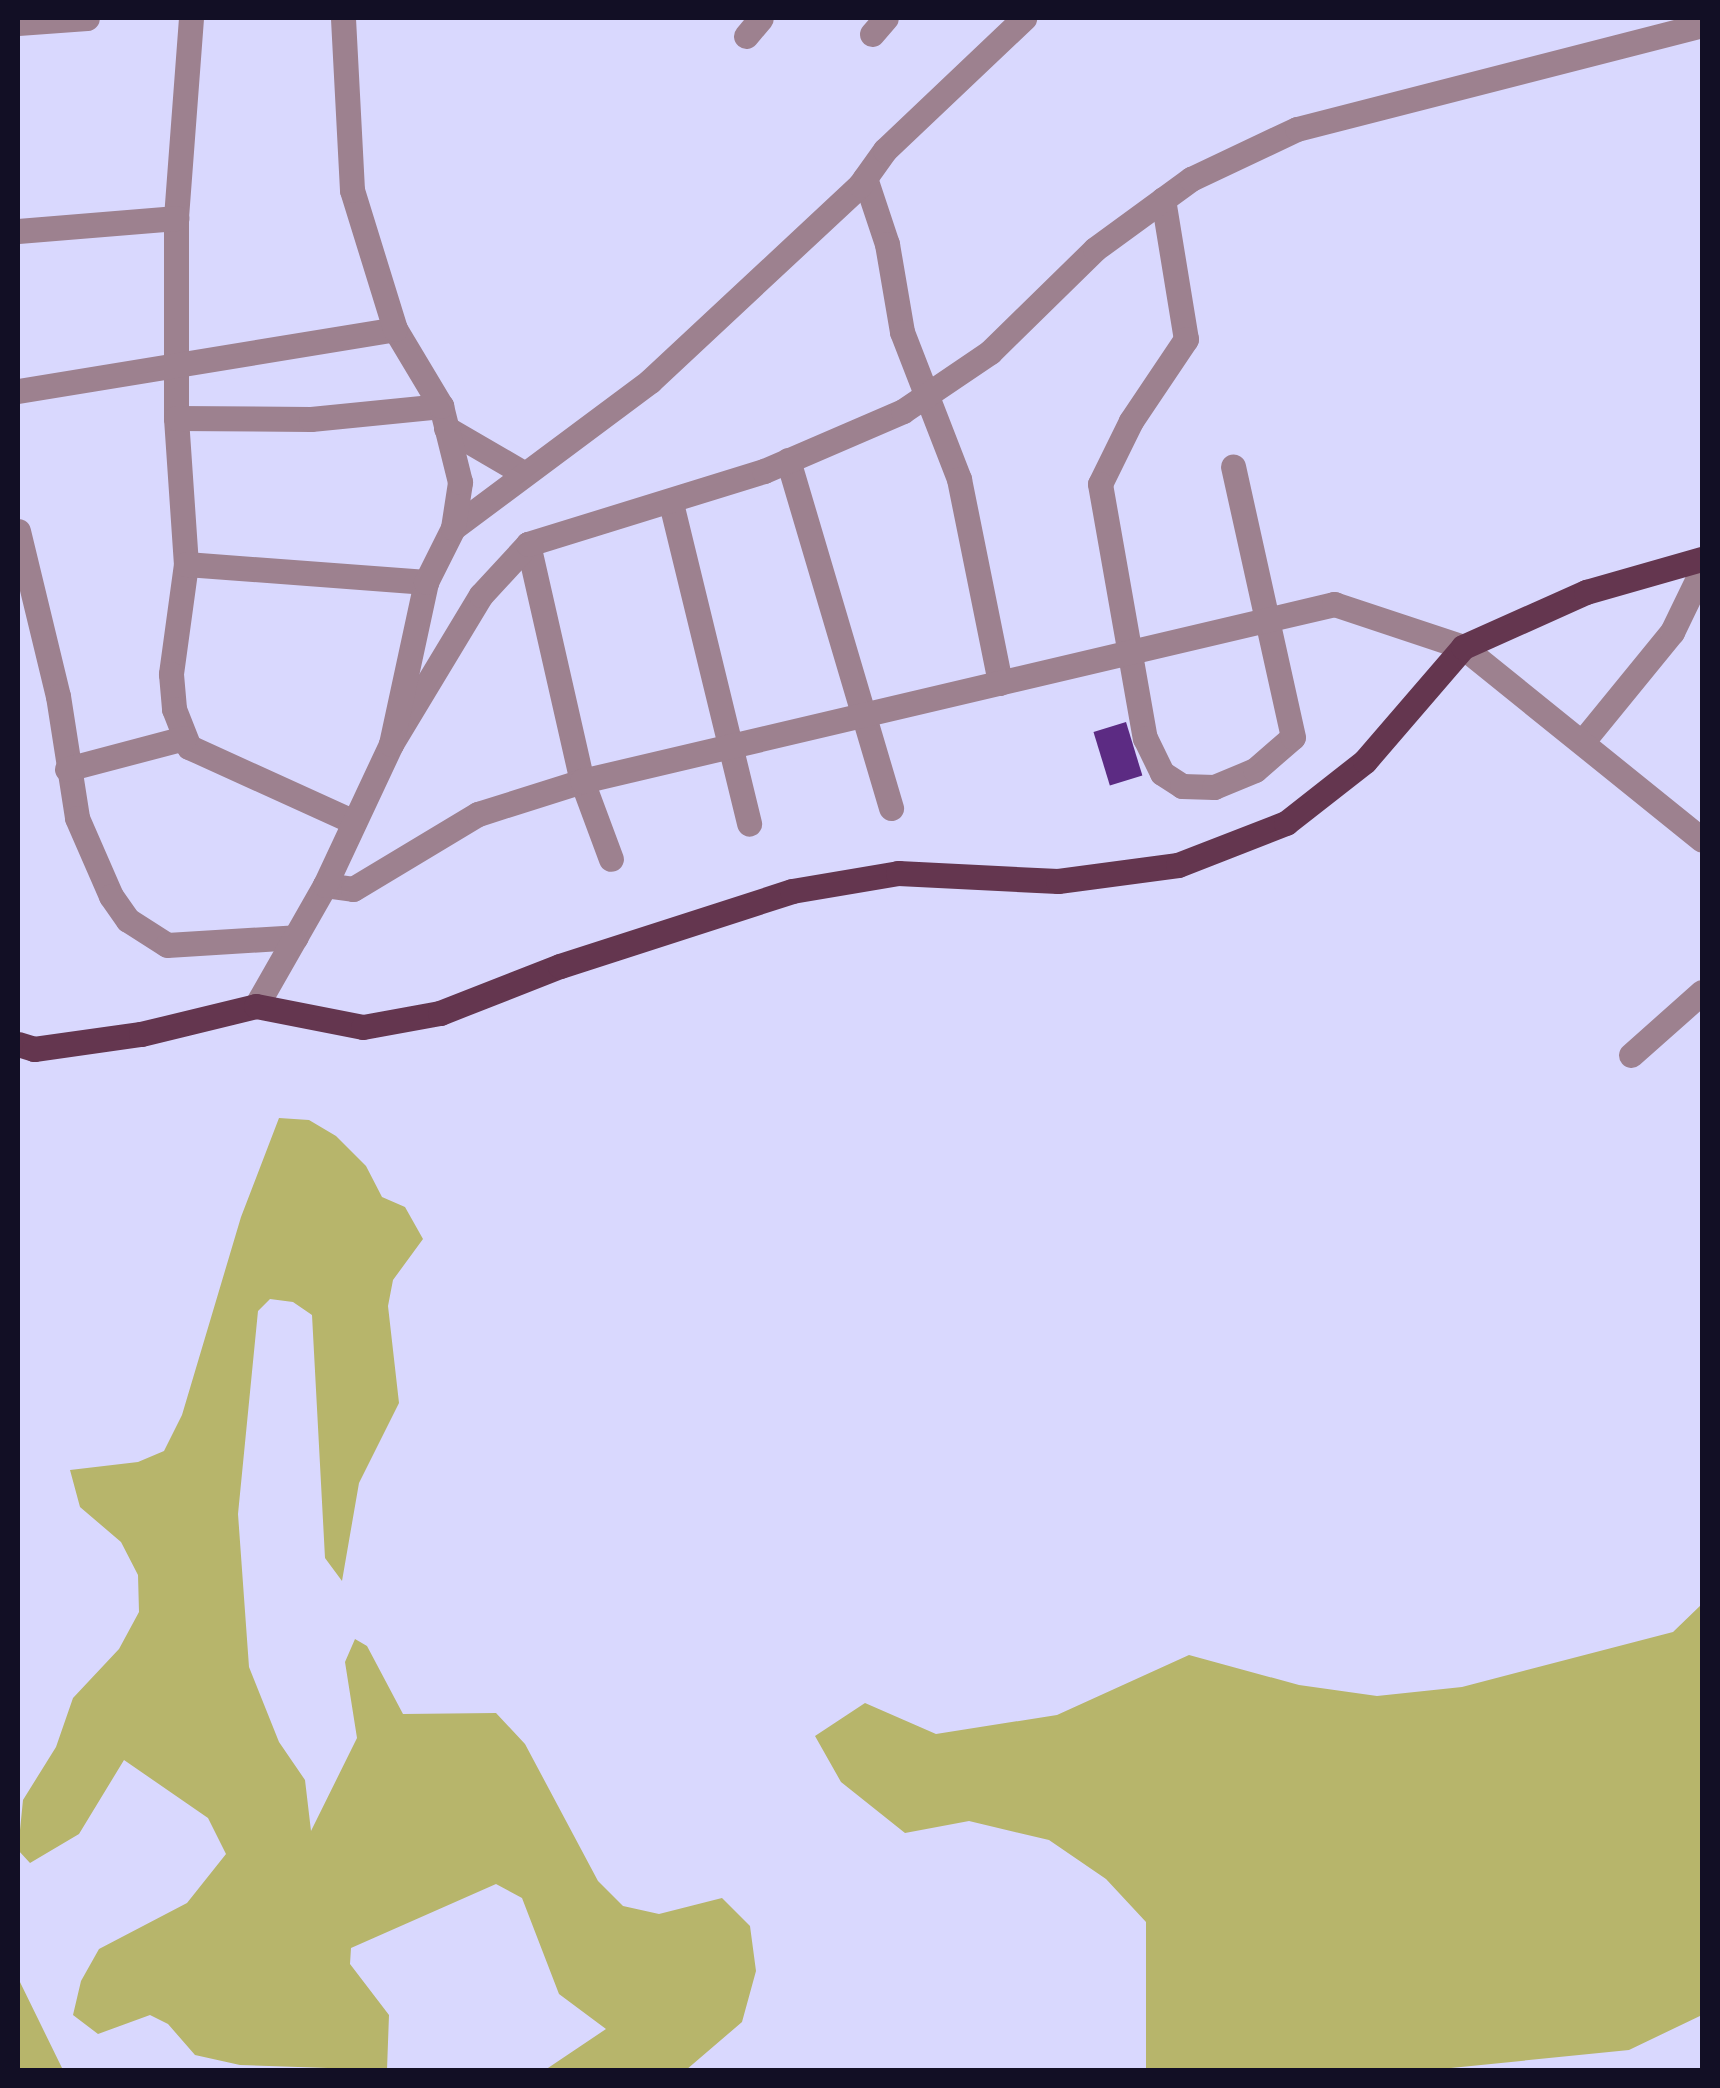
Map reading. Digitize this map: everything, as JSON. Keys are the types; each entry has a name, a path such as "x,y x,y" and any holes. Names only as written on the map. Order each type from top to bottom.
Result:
{"main road":[{"path":"26,1046 141,1034 256,1006 364,1027 440,1013 560,966 792,890 898,873 1058,881 1178,864 1286,823 1366,761 1463,648 1586,592 1702,558"}],"street":[{"path":"19,21 87,18"},
{"path":"192,18 176,218 174,365 186,564 171,674 184,738 211,759 354,822"},
{"path":"343,18 352,190 395,330 443,417 460,482 453,528 426,582 391,744"},
{"path":"453,528 650,380 865,178 885,150 1024,18"},
{"path":"256,1006 325,885 391,744 481,595 528,544 671,504 788,460 925,395 990,352 1095,249 1190,179 1297,129 1702,25"},
{"path":"865,178 887,244 902,332 959,479 1000,682"},
{"path":"1163,199 1186,339 1130,421 1100,484 1145,738 1162,772 1182,786 1214,787 1255,770 1293,736 1233,467"},
{"path":"18,231 176,218"},
{"path":"18,391 395,330"},
{"path":"176,418 443,417 525,474"},
{"path":"788,460 892,808"},
{"path":"671,504 748,824"},
{"path":"18,530 58,696 67,769 95,867 128,920 150,938 192,945 296,937"},
{"path":"528,544 582,781 611,860"},
{"path":"186,564 426,582"},
{"path":"1584,741 1672,632 1702,570"},
{"path":"325,885 353,889 478,814 582,781 1334,604 1463,648 1698,824"},
{"path":"67,769 184,738"},
{"path":"1632,1054 1702,992"}],"shaded area":[{"path":"279,1118 309,1120 336,1136 366,1166 382,1197 405,1207 423,1239 393,1280 388,1306 399,1403 359,1483 342,1581 325,1558 312,1315 293,1302 270,1299 258,1311 238,1514 249,1667 279,1742 305,1780 311,1831 357,1738 345,1662 355,1639 367,1646 403,1714 496,1713 525,1744 598,1881 623,1906 659,1914 722,1898 750,1926 756,1971 742,2022 686,2070 545,2070 606,2029 559,1994 522,1898 496,1884 351,1948 350,1964 389,2015 387,2070 240,2065 195,2055 168,2024 150,2015 98,2034 73,2015 81,1981 99,1949 187,1903 226,1854 208,1818 124,1760 79,1834 30,1863 18,1850 23,1800 56,1747 73,1698 119,1649 139,1612 138,1575 121,1542 80,1507 70,1470 138,1462 164,1451 182,1415 241,1217"},
{"path":"1702,1604 1702,2015 1629,2050 1431,2070 1146,2070 1146,1922 1106,1879 1049,1840 969,1821 905,1833 841,1782 815,1736 865,1703 936,1734 1057,1715 1189,1655 1299,1685 1377,1696 1462,1687 1673,1632"},
{"path":"18,1978 63,2070 18,2070"}],"building":[{"path":"1126,722 1142,776 1110,785 1093,732"}]}
